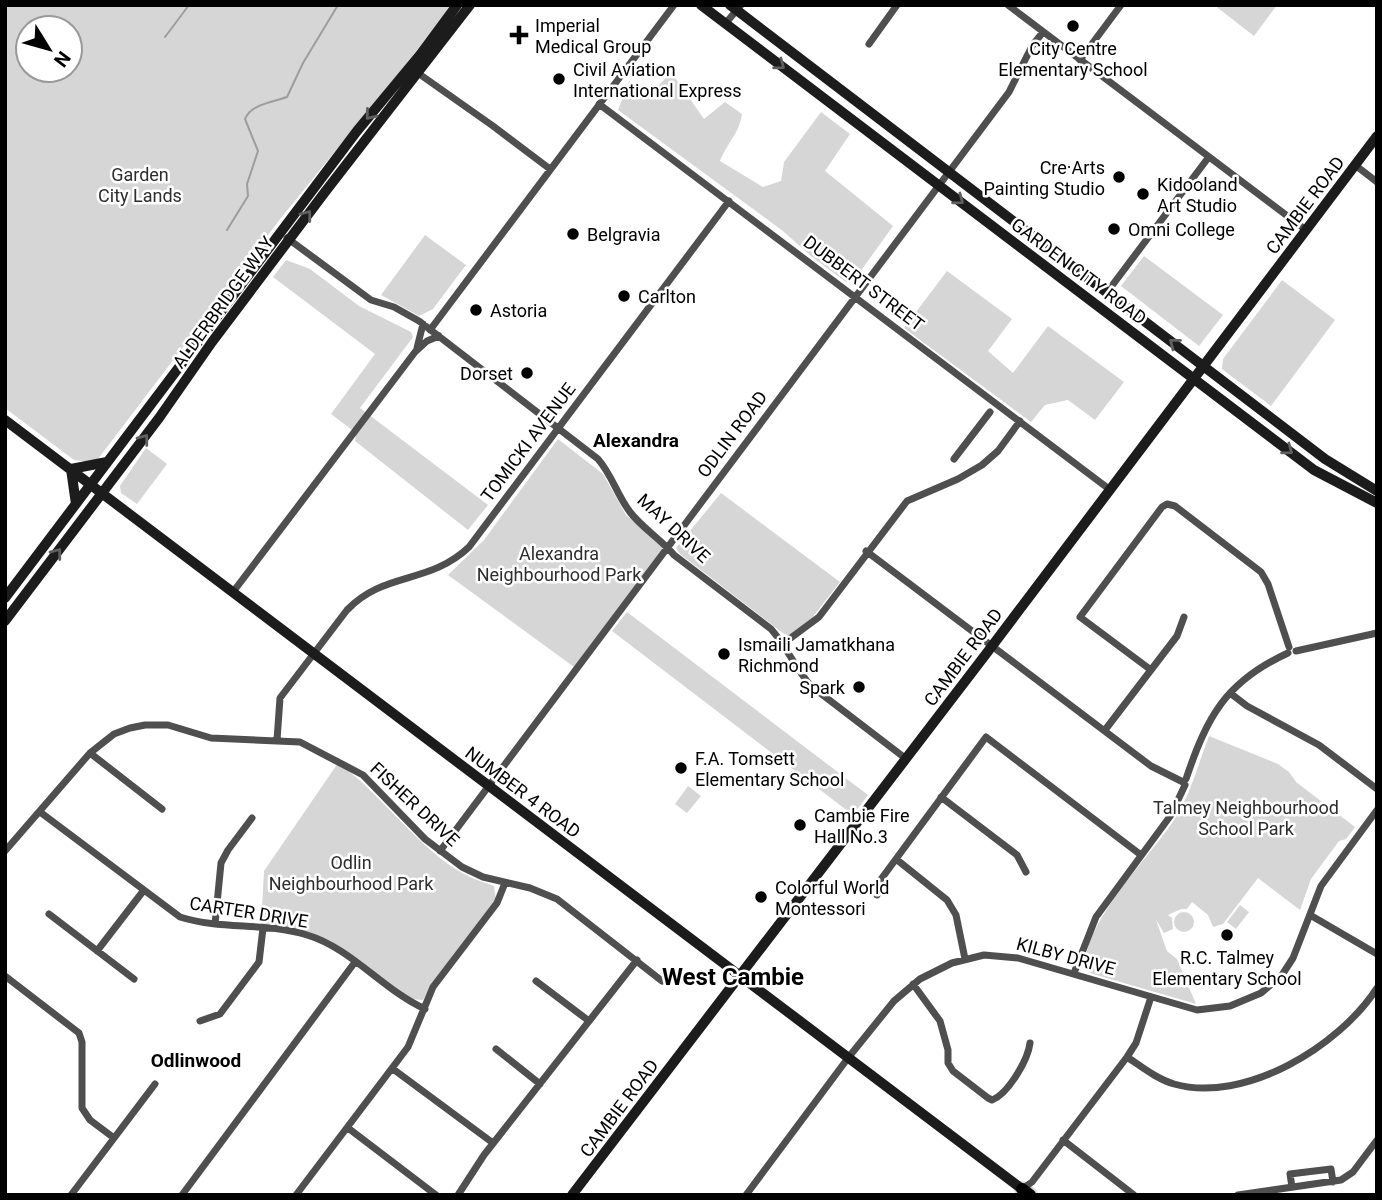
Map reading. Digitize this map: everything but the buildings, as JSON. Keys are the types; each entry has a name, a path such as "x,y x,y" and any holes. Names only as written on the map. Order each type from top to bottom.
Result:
{"main road":[{"name":"ALDERBRIDGE WAY","path":"414,70 457,5"},
{"name":"ALDERBRIDGE WAY","path":"5,598 107,461 414,70 470,5"},
{"name":"GARDEN CITY ROAD","path":"701,5 1314,470 1377,503"},
{"name":"GARDEN CITY ROAD","path":"736,7 1325,459 1377,491"},
{"name":"CAMBIE ROAD","path":"572,1195 992,646 1377,136"},
{"name":"ALDERBRIDGE WAY","path":"5,621 103,493 284,237"},
{"name":"NUMBER 4 ROAD","path":"5,420 1026,1192"},
{"path":"76,504 71,469 107,461"}],"street":[{"path":"415,352 426,327 674,5"},
{"path":"869,44 897,5"},
{"path":"1008,5 1306,230"},
{"path":"1080,60 1121,5"},
{"path":"725,24 736,7"},
{"name":"ODLIN ROAD","path":"440,851 1009,92 1032,46 1043,32"},
{"path":"414,70 550,169"},
{"name":"DUBBERT STREET","path":"599,104 1109,489"},
{"path":"1108,291 1208,158"},
{"path":"1355,165 1377,182"},
{"name":"TOMICKI AVENUE","path":"277,740 279,698 347,610 366,593 391,582 428,573 456,559 469,547 729,201"},
{"name":"MAY DRIVE","path":"284,237 371,300 394,307 439,336 598,459 608,470 631,514 674,555 771,629 784,643 799,673 811,686 905,758"},
{"path":"233,592 415,352 427,341 439,336"},
{"path":"954,459 990,412"},
{"path":"784,643 819,617 906,501 958,479 982,465 998,451 1020,421"},
{"path":"1151,670 1080,617 1162,507 1167,504 1175,506 1261,572 1268,584 1291,650"},
{"path":"866,551 1151,766 1185,782"},
{"path":"1105,730 1177,636 1184,617"},
{"path":"1074,973 1096,917 1171,815 1204,728 1230,693 1265,664 1291,650 1377,633"},
{"path":"1230,693 1247,706 1320,745 1377,789"},
{"name":"FISHER DRIVE","path":"5,851 90,753 114,734 145,725 179,727 222,739 277,740 307,745 357,771 440,851 469,871 530,888 557,899 662,981"},
{"path":"877,895 879,882 986,737 1141,855"},
{"path":"90,753 162,809"},
{"path":"941,797 1017,855 1026,872"},
{"name":"KILBY DRIVE","path":"746,1195 894,1001 913,984 965,958 1002,956 1074,973 1197,1010 1246,1001 1282,975 1299,947 1321,886 1377,810"},
{"name":"CARTER DRIVE","path":"40,813 180,917 199,923 306,934 330,943 405,999 425,1009"},
{"path":"215,925 221,863 252,818"},
{"path":"896,859 953,907 965,958"},
{"path":"296,1195 408,1047 433,987 497,903 505,883"},
{"path":"97,951 144,890"},
{"path":"49,914 134,979"},
{"path":"1310,915 1377,954"},
{"path":"200,1021 220,1014 259,962 263,928"},
{"path":"458,1195 493,1143 637,960"},
{"path":"182,1195 355,962"},
{"path":"5,976 79,1033 82,1042 82,1108 90,1120 114,1138"},
{"path":"536,981 589,1021"},
{"path":"913,984 940,1021 948,1049 948,1063 953,1071 988,1098 992,1100 999,1097 1023,1065 1030,1043"},
{"path":"1127,1057 1160,1079 1178,1085 1214,1087 1242,1083 1285,1067 1304,1056 1344,1025 1377,988"},
{"path":"1026,1192 1136,1043 1151,997"},
{"path":"496,1049 540,1084"},
{"path":"393,1069 493,1143"},
{"path":"83,1195 73,1192 155,1084"},
{"path":"348,1128 436,1195"},
{"path":"1063,1140 1134,1195"},
{"path":"1238,1195 1341,1180 1353,1172 1377,1140"},
{"path":"1292,1187 1290,1174 1331,1168 1333,1182"}],"green space":[{"name":"Garden City Lands","path":"5,5 451,5 281,218 98,459 90,462 74,460 5,408"},
{"path":"1214,5 1277,5 1254,36"},
{"path":"671,72 704,119 725,102 742,114 720,161 763,187 781,181 784,162 821,112 850,134 825,171 893,226 860,272 846,282 783,231 618,110 629,81 649,96"},
{"path":"425,235 466,265 433,309 419,316 381,295"},
{"path":"1144,256 1223,315 1199,346 1121,286"},
{"path":"286,260 310,269 359,306 411,332 413,337 360,408 488,505 468,530 355,441 356,433 331,414 375,354 273,277"},
{"path":"947,271 1012,319 988,351 1013,373 1048,326 1124,382 1095,420 1068,400 1045,405 1031,422 904,328"},
{"path":"1282,280 1335,320 1271,406 1222,369 1223,359"},
{"name":"Alexandra Neighbourhood Park","path":"558,439 603,474 626,515 665,545 574,667 448,575 484,540"},
{"path":"146,448 167,464 137,504 121,493 120,486"},
{"path":"721,493 840,582 812,618 788,637 680,554 676,548"},
{"path":"627,612 868,795 853,815 612,631"},
{"name":"Talmey Neighbourhood School Park","path":"1209,736 1278,764 1289,772 1296,782 1355,827 1346,839 1339,841 1311,879 1300,910 1258,878 1223,924 1213,927 1208,915 1192,902 1187,909 1168,915 1172,918 1173,929 1164,933 1156,920 1167,951 1177,959 1196,1004 1093,974 1086,970 1084,964 1097,926 1108,907 1180,810"},
{"name":"Odlin Neighbourhood Park","path":"338,763 447,863 467,876 494,886 496,900 423,1000 411,999 332,942 305,932 261,926 264,871"},
{"path":"688,786 701,796 687,813 675,804"},
{"path":"1240,905 1249,912 1236,929 1227,922"},
{"path":"1180,912 1188,912 1194,922 1188,932 1180,932 1174,926 1174,918"}],"waterway":[{"path":"165,37 189,5"},
{"path":"227,230 248,196 247,184 258,151 245,119 257,107 287,97 303,63 338,5"}],"place":[{"name":"City Centre Elementary School","path":"1073,26"},
{"name":"Imperial Medical Group","path":"519,35"},
{"name":"Civil Aviation International Express","path":"559,79"},
{"name":"Cre·Arts Painting Studio","path":"1119,177"},
{"name":"Kidooland Art Studio","path":"1143,194"},
{"name":"Omni College","path":"1114,229"},
{"name":"Belgravia","path":"573,234"},
{"name":"Carlton","path":"624,296"},
{"name":"Astoria","path":"476,310"},
{"name":"Dorset","path":"527,373"},
{"name":"Ismaili Jamatkhana Richmond","path":"724,654"},
{"name":"Spark","path":"859,687"},
{"name":"F.A. Tomsett Elementary School","path":"681,768"},
{"name":"Cambie Fire Hall No.3","path":"800,825"},
{"name":"Colorful World Montessori","path":"761,897"},
{"name":"R.C. Talmey Elementary School","path":"1227,935"}],"district":[{"name":"Alexandra","path":"636,440"},
{"name":"West Cambie","path":"733,977"},
{"name":"Odlinwood","path":"196,1060"}]}
